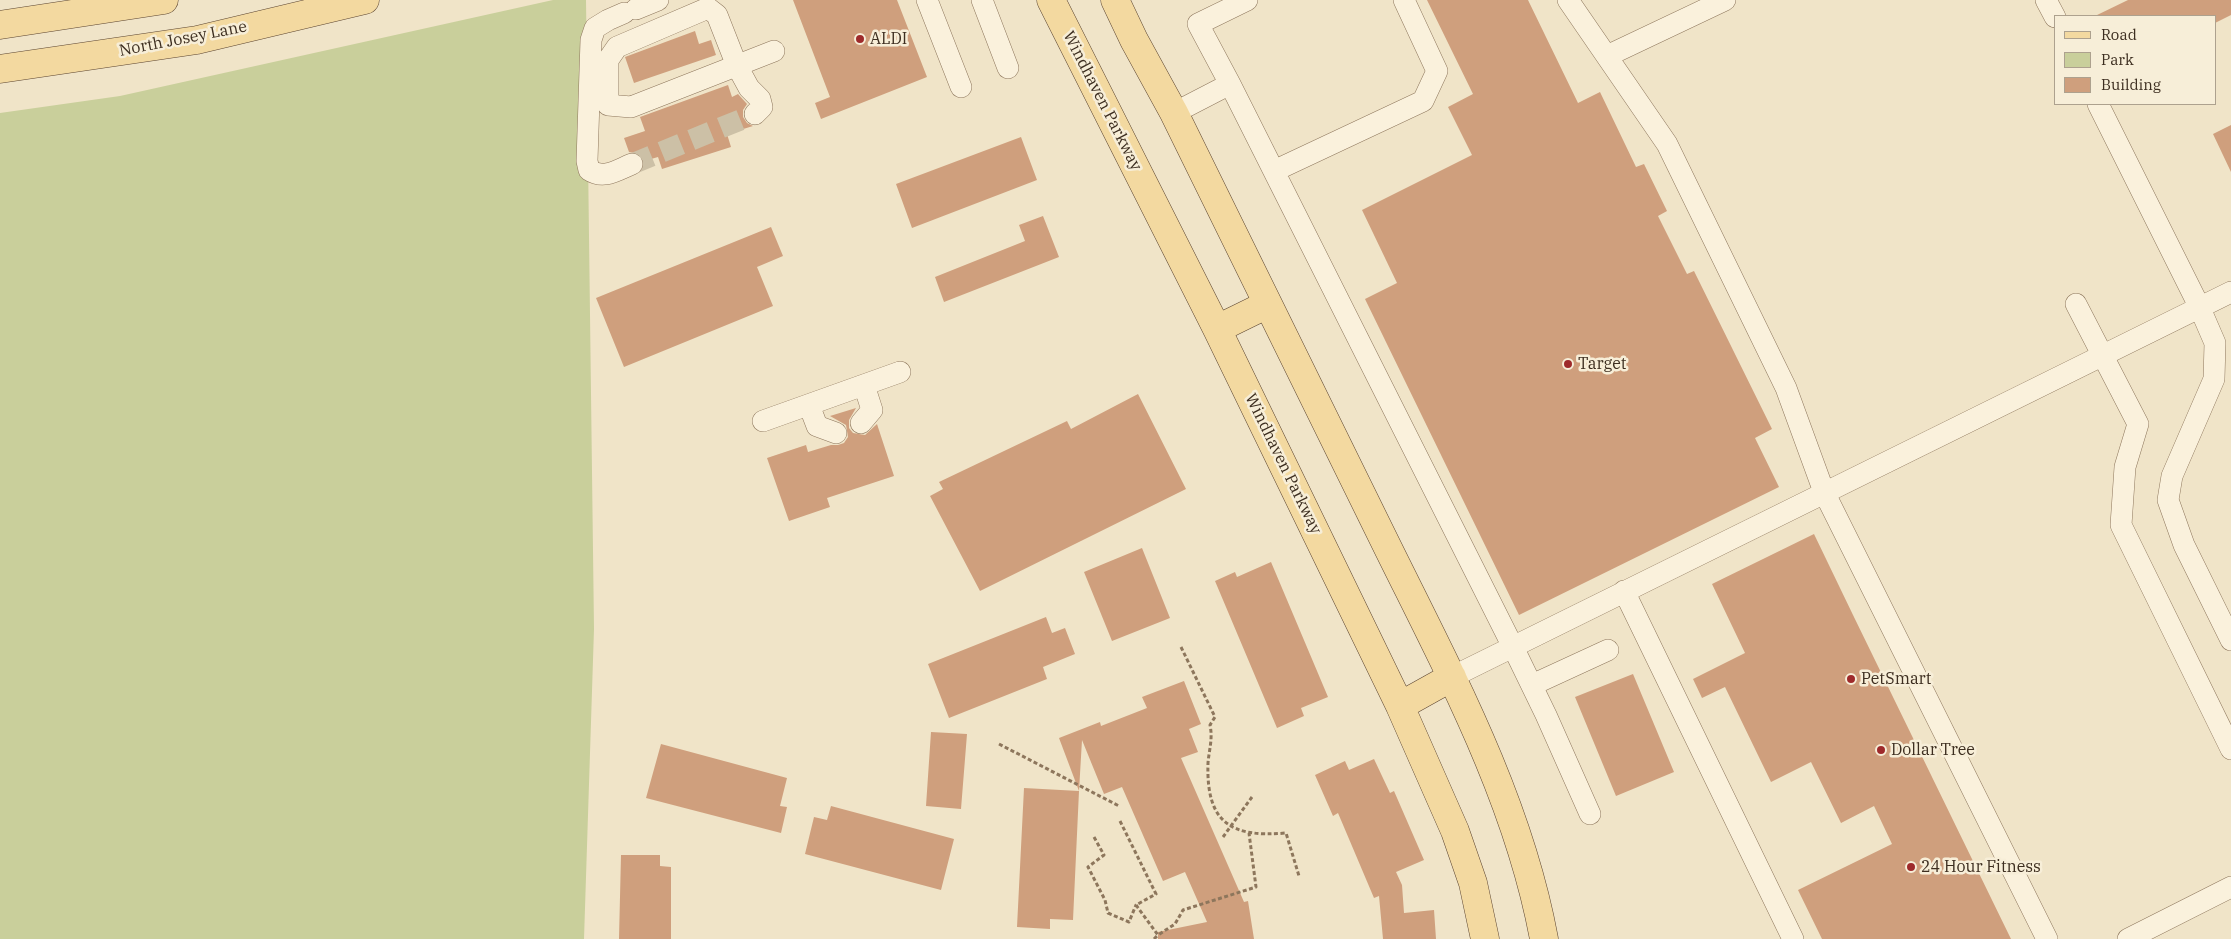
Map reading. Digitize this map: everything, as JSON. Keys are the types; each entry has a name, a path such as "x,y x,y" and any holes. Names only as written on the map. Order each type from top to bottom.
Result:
{"main road":[{"path":"0,24 164,0"},
{"name":"North Josey Lane","path":"0,70 196,40 365,0"},
{"name":"Windhaven Parkway","path":"1051,0 1217,329 1400,706 1455,831 1473,883 1485,939"},
{"path":"1115,0 1134,40 1174,113 1452,677 1512,818 1540,913 1544,939"},
{"path":"1217,329 1268,304"},
{"path":"1400,706 1452,677"}],"lane":[{"path":"632,164 605,175 595,174 589,170 586,161 591,40 594,28 608,20 658,0"},
{"path":"927,0 961,87"},
{"path":"982,0 1008,68"},
{"path":"1247,0 1198,24 1274,171 1532,685 1590,814"},
{"path":"1274,171 1423,101 1437,71 1404,0"},
{"path":"1568,0 1667,144 1786,388 1824,492 2047,939"},
{"path":"1607,56 1725,0"},
{"path":"2046,0 2054,15"},
{"path":"755,114 762,107 760,99 749,88 738,66 717,15 706,4 617,47 608,60 608,105 631,107 738,66 774,51"},
{"path":"1174,113 1230,84"},
{"path":"2098,105 2199,306 2215,343 2214,379 2172,476 2168,500 2184,545 2231,640"},
{"path":"1452,677 2199,306 2231,292"},
{"path":"2076,304 2138,424 2125,466 2121,525 2231,749"},
{"path":"763,421 900,372"},
{"path":"861,423 872,410 864,386"},
{"path":"809,405 817,426 836,433"},
{"path":"1624,591 1793,939"},
{"path":"1532,685 1608,650"},
{"path":"2128,939 2231,887"}],"path":[{"path":"1181,647 1215,717 1210,725 1212,737 1209,751 1208,778 1211,803 1222,820 1249,834 1286,833 1299,876"},
{"path":"999,744 1119,806"},
{"path":"1223,837 1252,797"},
{"path":"1094,837 1104,855 1088,867 1105,900 1108,913 1129,922 1136,905 1156,894 1120,821"},
{"path":"1154,939 1175,924 1183,910 1256,887 1249,834"},
{"path":"1136,905 1158,935"}],"green space":[{"path":"553,0 586,0 594,629 584,939 0,939 0,113 120,96"}],"building":[{"name":"ALDI","path":"793,0 897,0 927,77 821,119 815,103 830,97"},
{"name":"Target","path":"1427,0 1528,0 1578,103 1600,92 1636,167 1644,164 1667,211 1658,216 1687,274 1694,271 1772,429 1755,438 1779,487 1519,615 1365,299 1397,283 1362,210 1472,155 1448,107 1473,94"},
{"path":"2128,0 2231,0 2231,15 2216,22 2216,15 2097,15"},
{"path":"695,31 699,44 711,40 716,55 634,83 625,57"},
{"path":"728,85 732,97 738,94 747,104 743,110 743,117 747,123 753,126 727,134 731,147 662,169 658,157 644,161 639,154 629,152 624,138 645,131 640,117"},
{"path":"2231,125 2231,172 2213,134"},
{"path":"1021,137 1037,180 912,228 896,184"},
{"path":"1043,216 1059,257 944,302 935,277 1025,241 1019,225"},
{"path":"771,227 783,256 757,267 773,306 624,367 596,298"},
{"path":"1138,394 1186,489 980,591 930,496 943,489 939,482 1067,421 1071,429"},
{"path":"856,408 849,420 849,428 853,433 865,435 877,424 894,476 827,498 830,507 789,521 767,458 806,445 808,452 844,443 848,437 846,425 830,416"},
{"path":"1814,534 2011,939 1822,939 1798,890 1892,844 1874,806 1841,823 1811,762 1771,782 1725,687 1702,698 1693,679 1745,653 1712,584"},
{"path":"1142,548 1170,618 1112,641 1084,572"},
{"path":"1271,562 1328,697 1301,708 1304,716 1277,728 1215,581 1235,572 1237,577"},
{"path":"1046,617 1052,633 1065,628 1075,654 1043,667 1047,679 949,718 928,664"},
{"path":"1633,674 1674,772 1616,796 1575,697"},
{"path":"1184,681 1201,724 1189,729 1198,752 1181,758 1244,902 1248,901 1254,939 1158,939 1158,932 1207,922 1185,872 1163,881 1122,787 1104,794 1082,740 1079,791 1059,738 1100,722 1101,726 1147,708 1142,697"},
{"path":"931,732 967,734 961,809 926,806"},
{"path":"661,744 787,778 780,806 787,807 781,833 646,798"},
{"path":"1374,759 1390,793 1394,791 1424,860 1396,872 1402,885 1404,913 1434,910 1436,939 1383,939 1379,896 1374,898 1338,813 1333,816 1315,775 1345,761 1349,770"},
{"path":"1024,788 1079,791 1073,920 1050,919 1050,929 1017,927"},
{"path":"831,806 954,839 941,890 805,854 814,817 827,820"},
{"path":"621,855 660,855 660,866 671,867 671,939 619,939"}],"tunnel":[{"path":"632,164 755,114"}],"place":[{"name":"ALDI","path":"860,39"},
{"name":"Target","path":"1568,364"},
{"name":"PetSmart","path":"1851,679"},
{"name":"Dollar Tree","path":"1881,750"},
{"name":"24 Hour Fitness","path":"1911,867"}]}
